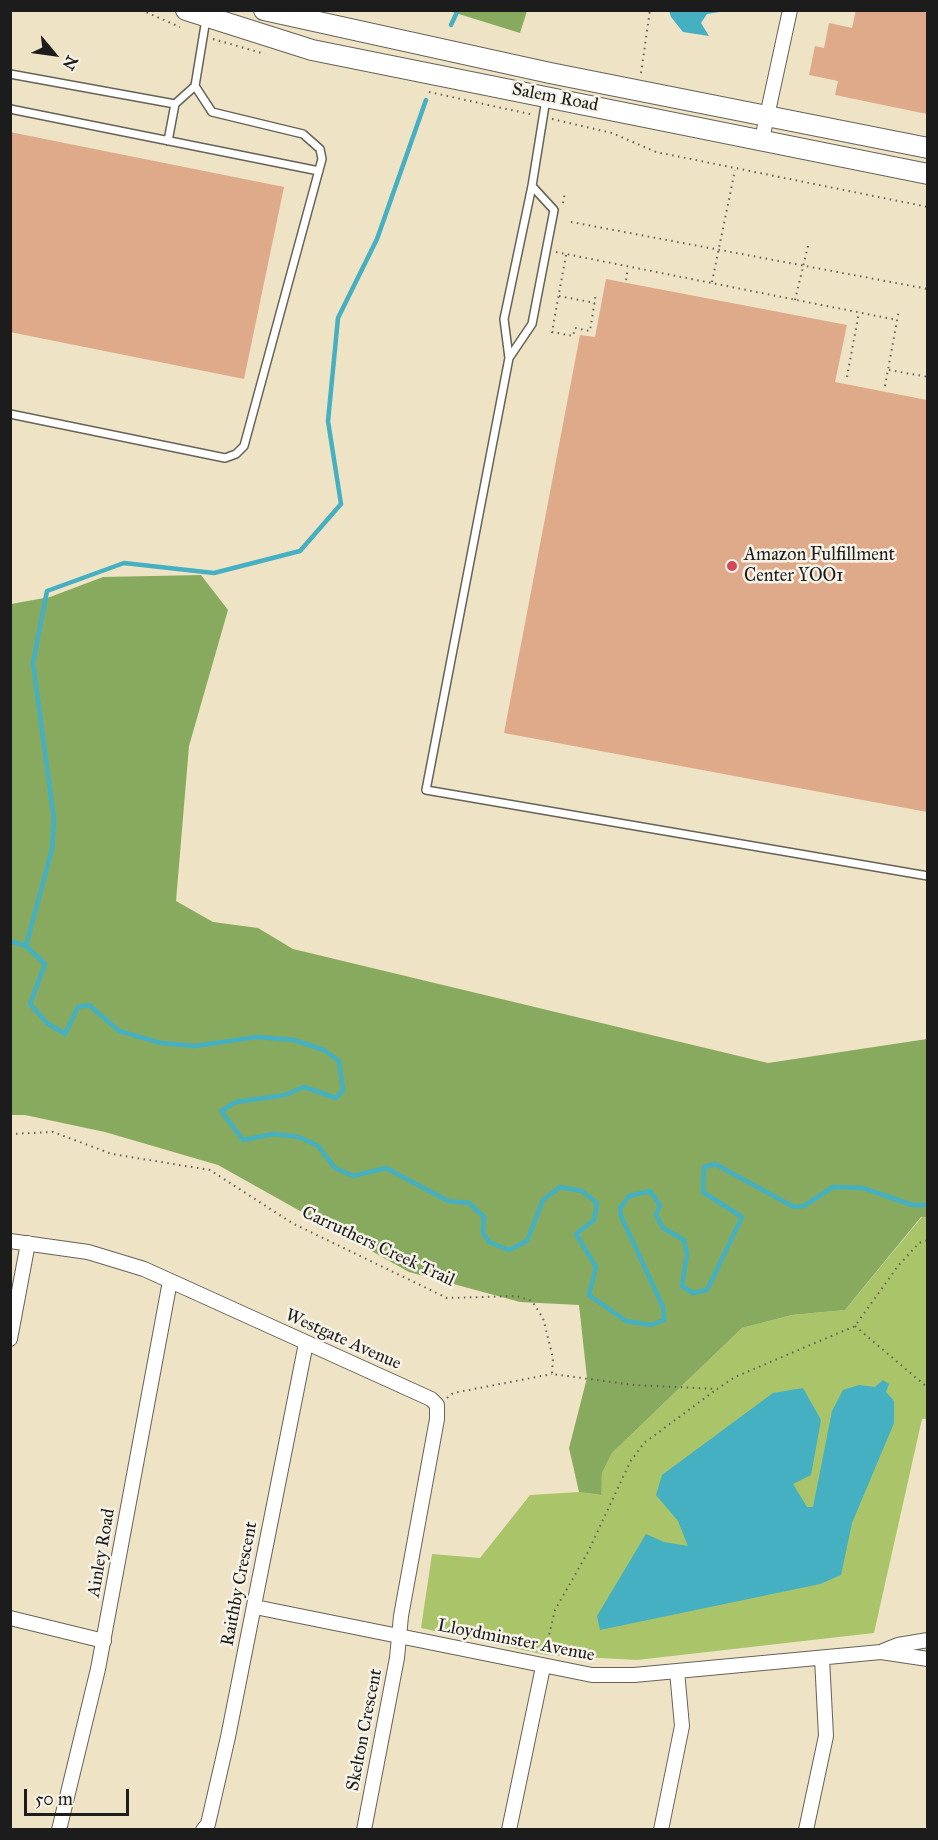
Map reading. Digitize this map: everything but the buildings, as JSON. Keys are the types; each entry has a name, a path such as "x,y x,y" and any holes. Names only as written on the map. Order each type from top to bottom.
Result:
{"main road":[{"name":"Salem Road","path":"264,10 550,73 637,88 927,148"},
{"name":"Salem Road","path":"182,18 207,14 312,50 927,174"}],"street":[{"path":"762,139 790,10"},
{"name":"Westgate Avenue","path":"10,1241 116,1259 170,1281 431,1399 437,1405"},
{"path":"10,1339 28,1243"},
{"name":"Ainley Road","path":"59,1830 104,1641 170,1281"},
{"name":"Raithby Crescent","path":"203,1830 208,1824 228,1737 306,1343"},
{"path":"399,1636 437,1419 437,1405"},
{"name":"Lloydminster Avenue","path":"255,1607 543,1667 614,1676 881,1652 927,1659"},
{"path":"10,1618 104,1641"},
{"name":"Skelton Crescent","path":"364,1830 399,1636"},
{"name":"Lloydminster Avenue","path":"881,1652 898,1645 927,1640"},
{"path":"806,1830 826,1736 822,1658"},
{"path":"509,1830 543,1667"},
{"path":"661,1830 682,1726 677,1671"}],"lane":[{"path":"168,141 175,104 195,86 207,14"},
{"path":"10,74 175,104"},
{"path":"10,414 225,458 236,454 244,446 319,171 320,149 303,134 212,112 195,86"},
{"path":"546,96 532,186 504,319 509,358 426,790 927,876"},
{"path":"10,109 319,171"},
{"path":"509,358 532,324 554,210 532,186"}],"path":[{"path":"141,10 182,18"},
{"path":"637,88 644,63 650,10"},
{"path":"452,97 612,133 656,152 735,170 927,207"},
{"path":"712,283 735,170"},
{"path":"562,212 565,192"},
{"path":"571,222 927,290"},
{"path":"556,242 554,252 897,320"},
{"path":"795,300 808,246"},
{"path":"566,254 552,332 573,336 575,328 590,331 596,293"},
{"path":"626,280 628,267"},
{"path":"558,296 595,303"},
{"path":"885,386 899,310"},
{"path":"847,377 859,312"},
{"path":"888,369 927,377"},
{"name":"Carruthers Creek Trail","path":"10,1134 52,1132 112,1154 210,1170 292,1223 447,1298 517,1296 532,1301 543,1318 553,1358 552,1374"},
{"path":"543,1667 555,1610 588,1552 630,1462 644,1443 735,1377 855,1326 898,1266 919,1243 927,1240"},
{"path":"855,1326 927,1388"},
{"path":"437,1405 453,1394 552,1374 634,1385 717,1389"}],"green space":[{"path":"449,11 527,11 520,33"},
{"path":"201,575 228,610 189,746 176,901 213,922 258,928 293,949 768,1063 927,1039 927,1217 921,1217 845,1310 792,1315 742,1328 612,1453 602,1473 601,1495 579,1492 569,1448 587,1378 579,1305 520,1302 409,1272 218,1165 105,1132 25,1115 11,1115 11,604 50,597 103,577"},
{"path":"922,1217 927,1217 927,1419 922,1419 874,1633 637,1660 546,1655 421,1628 432,1554 480,1558 530,1495 579,1492 600,1495 602,1473 612,1453 742,1328 792,1315 845,1310"}],"water":[{"path":"669,10 726,11 707,14 701,23 709,36 683,32 671,17"},
{"path":"883,1380 889,1384 886,1392 894,1401 894,1423 852,1523 841,1575 820,1584 600,1630 597,1616 646,1534 664,1542 688,1546 678,1521 656,1495 662,1475 773,1393 803,1388 821,1420 811,1475 793,1484 807,1507 813,1507 832,1411 843,1390 859,1385 875,1387"}],"waterway":[{"path":"451,25 458,10"},
{"path":"26,946 52,849 54,820 33,663 47,591 124,563 214,573 300,551 341,504 328,421 338,318 377,239 426,100"},
{"path":"10,941 26,946 45,964 30,1004 47,1023 65,1034 78,1007 89,1005 119,1031 161,1043 195,1046 257,1037 294,1040 324,1050 339,1061 343,1090 336,1098 304,1087 285,1095 236,1102 221,1111 243,1140 273,1134 299,1137 318,1146 335,1168 353,1176 386,1168 448,1201 469,1203 484,1217 483,1233 489,1242 509,1250 527,1241 543,1200 560,1187 582,1191 597,1203 594,1220 576,1234 596,1267 589,1295 626,1321 651,1325 664,1320 663,1307 621,1216 620,1208 629,1196 650,1191 660,1205 656,1215 663,1228 684,1240 687,1254 682,1286 693,1293 707,1290 742,1217 703,1192 704,1167 715,1164 794,1207 804,1206 833,1187 863,1188 912,1205 928,1205"}],"place":[{"name":"Amazon Fulfillment Center YOO1","path":"732,566"}]}
